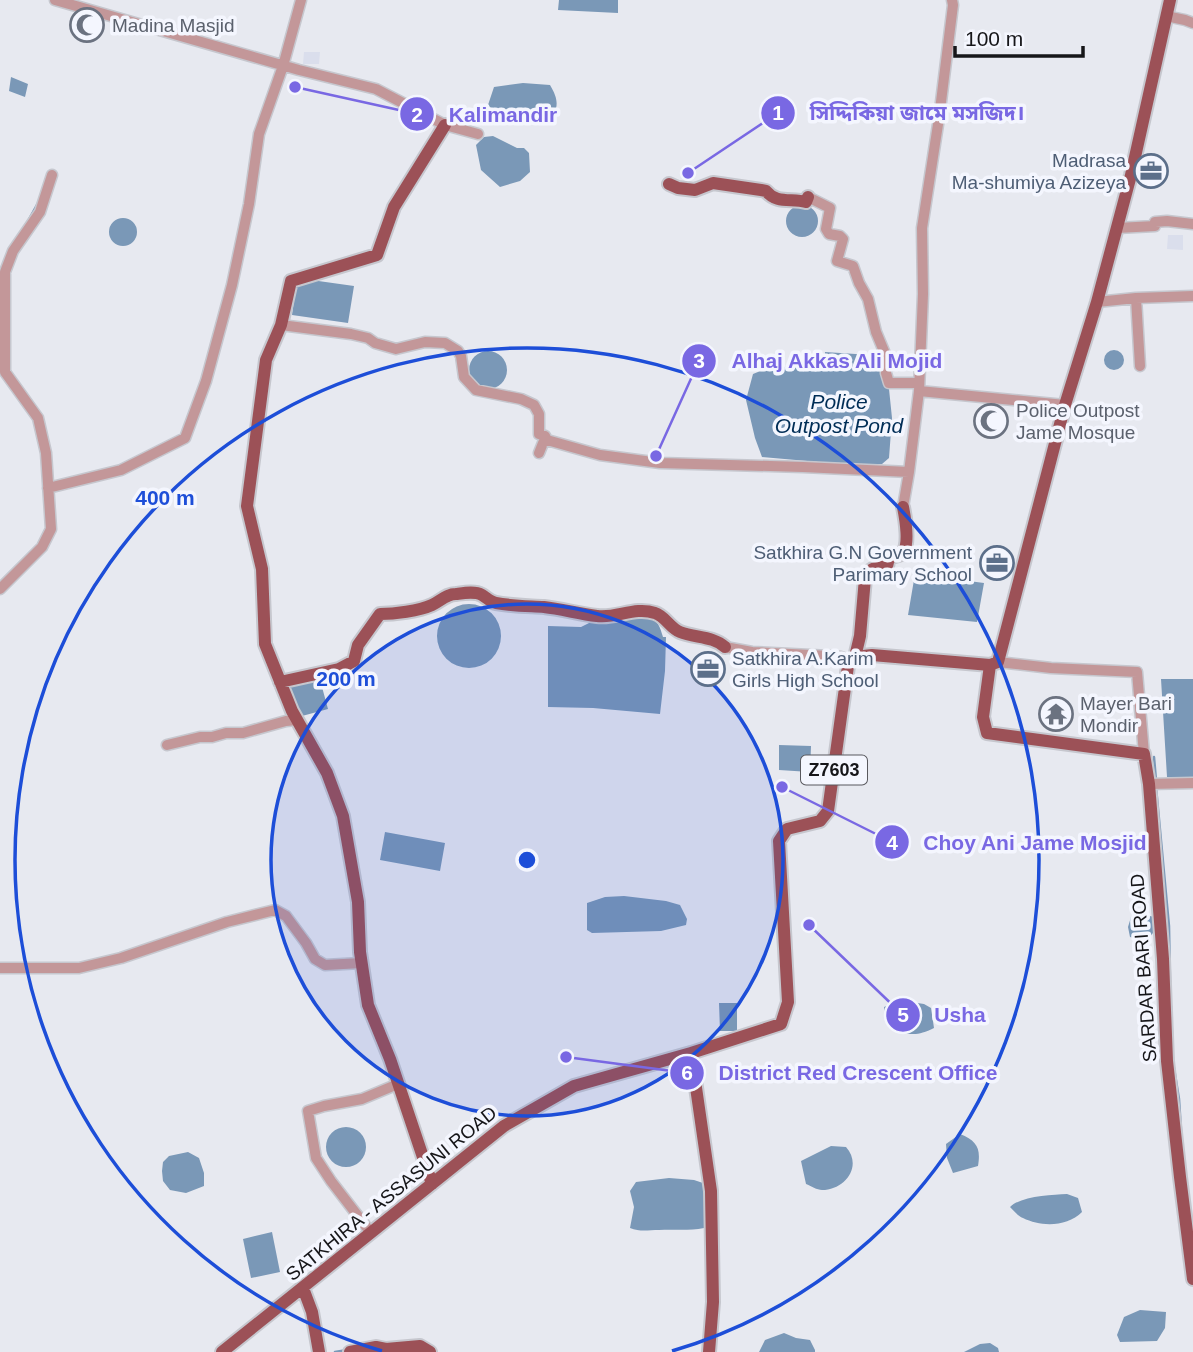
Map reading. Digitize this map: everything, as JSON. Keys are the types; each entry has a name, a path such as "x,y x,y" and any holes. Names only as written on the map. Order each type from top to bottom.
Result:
{"main road":[{"path":"1144,754 987,733 983,717 994,664 1131,175 1170,0"},
{"path":"432,1184 368,1005 358,902 343,816 327,773 297,720 265,644 261,569 247,506 266,360 281,326 291,281 377,256 394,207 445,125"},
{"path":"669,184 695,190 713,183 761,190 784,201 806,202 808,197"},
{"path":"854,659 860,636 865,578 876,567 887,566 889,558 904,551 907,525 903,507"},
{"path":"280,682 339,668 354,661 358,645 380,614 421,609 453,593 478,593 493,603 556,608 601,617 636,611 656,613 678,632 706,637 725,647"},
{"path":"854,659 872,654 994,664"},
{"name":"SATKHIRA - ASSASUNI ROAD","path":"222,1352 504,1126 574,1086 781,1024 788,1002 779,841 787,828 820,821 828,811 848,666 854,659"},
{"name":"SARDAR BARI ROAD","path":"1144,754 1164,959 1167,1061 1193,1279"},
{"path":"691,1053 711,1191 713,1302 709,1352"},
{"path":"303,1288 312,1312 319,1352"},
{"path":"350,1352 376,1347 386,1349 420,1346 429,1352"}],"street":[{"path":"55,0 283,66 376,89 445,125 478,134"},
{"path":"48,488 121,470 184,438 206,381 232,285 249,204 259,134 283,66 301,0"},
{"path":"903,507 919,387 923,294 922,228 939,118 952,0"},
{"path":"1166,16 1193,23"},
{"path":"0,589 42,547 51,529 46,453 37,418 5,372 5,272 13,251 40,212 52,175"},
{"path":"808,197 830,208 826,229 829,234 842,239 837,261 853,265 859,283 869,299 876,332 886,356 889,383 1065,405"},
{"path":"1117,228 1155,226 1155,222 1167,221 1193,224"},
{"path":"1097,302 1193,296"},
{"path":"1136,298 1140,366"},
{"path":"281,326 351,334 396,349 425,342 445,342 458,351 463,360 464,377 477,390 521,399 534,405 539,414 539,434 547,440 600,455 660,463 909,472"},
{"path":"539,453 547,440"},
{"path":"725,647 752,652 854,659"},
{"path":"994,664 1137,672 1144,754"},
{"path":"167,745 200,737 243,733 297,720"},
{"path":"1149,784 1193,783"},
{"path":"0,968 79,968 121,958 228,922 275,910 286,916 315,959 325,965 362,963"},
{"path":"371,1233 316,1158 308,1111 324,1105 362,1099 398,1083"}],"shaded area":[{"path":"304,52 320,52 319,64 303,64"},
{"path":"1168,235 1183,235 1183,250 1167,249"}],"water":[{"path":"559,0 618,0 618,13 558,10"},
{"path":"11,77 28,84 25,97 9,91"},
{"path":"523,83 550,85 557,104 549,122 516,122 495,112 488,105 494,87"},
{"path":"493,136 517,148 524,148 529,153 530,172 520,181 500,187 481,170 476,145 484,137"},
{"path":"802,205 813,210 818,221 813,232 802,237 791,232 786,221 791,210"},
{"path":"123,218 133,222 137,232 133,242 123,246 113,242 109,232 113,222"},
{"path":"297,278 354,286 348,323 292,315"},
{"path":"1114,350 1121,353 1124,360 1121,367 1114,370 1107,367 1104,360 1107,353"},
{"path":"488,351 501,357 507,370 501,383 488,389 475,383 469,370 475,357"},
{"name":"Police Outpost Pond","path":"825,352 886,356 884,377 889,389 892,418 889,458 882,464 841,464 762,457 746,400 753,374 778,367 824,368"},
{"path":"915,574 984,583 977,622 908,615"},
{"path":"469,604 481,606 492,613 499,624 499,648 492,659 481,666 469,668 457,666 446,659 439,648 437,636 439,624 446,613 457,606"},
{"path":"648,616 660,627 663,637 666,637 660,714 548,707 548,626 581,627 593,621"},
{"path":"319,676 328,709 302,716 295,709 288,685"},
{"path":"1161,679 1193,679 1193,777 1167,777"},
{"path":"779,745 811,746 810,772 779,770"},
{"path":"385,832 445,843 440,871 380,860"},
{"path":"624,896 680,905 687,919 686,925 661,931 592,933 587,930 587,903 605,897"},
{"path":"1138,913 1154,917 1157,925 1147,938 1130,937 1128,927 1131,917"},
{"path":"911,1002 931,1008 934,1028 910,1034 887,1024 884,1007"},
{"path":"719,1003 737,1003 737,1031 720,1031"},
{"path":"346,1127 354,1128 360,1133 365,1139 365,1155 360,1161 354,1166 346,1167 338,1166 332,1161 327,1155 326,1147 327,1139 332,1133 338,1128"},
{"path":"960,1134 976,1146 979,1154 978,1166 953,1173 947,1158 946,1144"},
{"path":"831,1146 846,1147 851,1154 853,1162 849,1176 830,1189 820,1190 806,1184 801,1161"},
{"path":"188,1152 199,1158 204,1173 204,1186 186,1193 170,1190 163,1181 163,1162 169,1156"},
{"path":"669,1178 703,1183 707,1200 704,1228 630,1228 634,1207 630,1191 636,1182"},
{"path":"1067,1194 1078,1198 1082,1212 1061,1223 1030,1221 1019,1216 1010,1207 1029,1198"},
{"path":"272,1232 280,1272 251,1278 243,1239"},
{"path":"1140,1310 1166,1312 1165,1328 1157,1341 1120,1342 1117,1335 1124,1317"},
{"path":"784,1333 810,1340 815,1352 759,1352 765,1340"},
{"path":"990,1343 998,1348 999,1352 964,1352 980,1344"}],"waterway":[{"path":"28,221 38,203"},
{"path":"1154,757 1156,780"},
{"path":"1156,787 1169,926 1170,982"},
{"path":"1171,1006 1173,1062 1182,1145"},
{"path":"335,1352 347,1350"}],"place":[{"name":"Madina Masjid","path":"87,25"},
{"name":"Kalimandir","path":"295,87"},
{"name":"Madrasa Ma-shumiya Azizeya","path":"1151,171"},
{"name":"সিদ্দিকিয়া জামে মসজিদ।","path":"688,173"},
{"name":"Police Outpost Jame Mosque","path":"991,421"},
{"name":"Alhaj Akkas Ali Mojid","path":"656,456"},
{"name":"Satkhira G.N Government Parimary School","path":"997,563"},
{"name":"Satkhira A.Karim Girls High School","path":"708,669"},
{"name":"Mayer Bari Mondir","path":"1056,714"},
{"name":"Choy Ani Jame Mosjid","path":"782,787"},
{"name":"Usha","path":"809,925"},
{"name":"District Red Crescent Office","path":"566,1057"}]}
